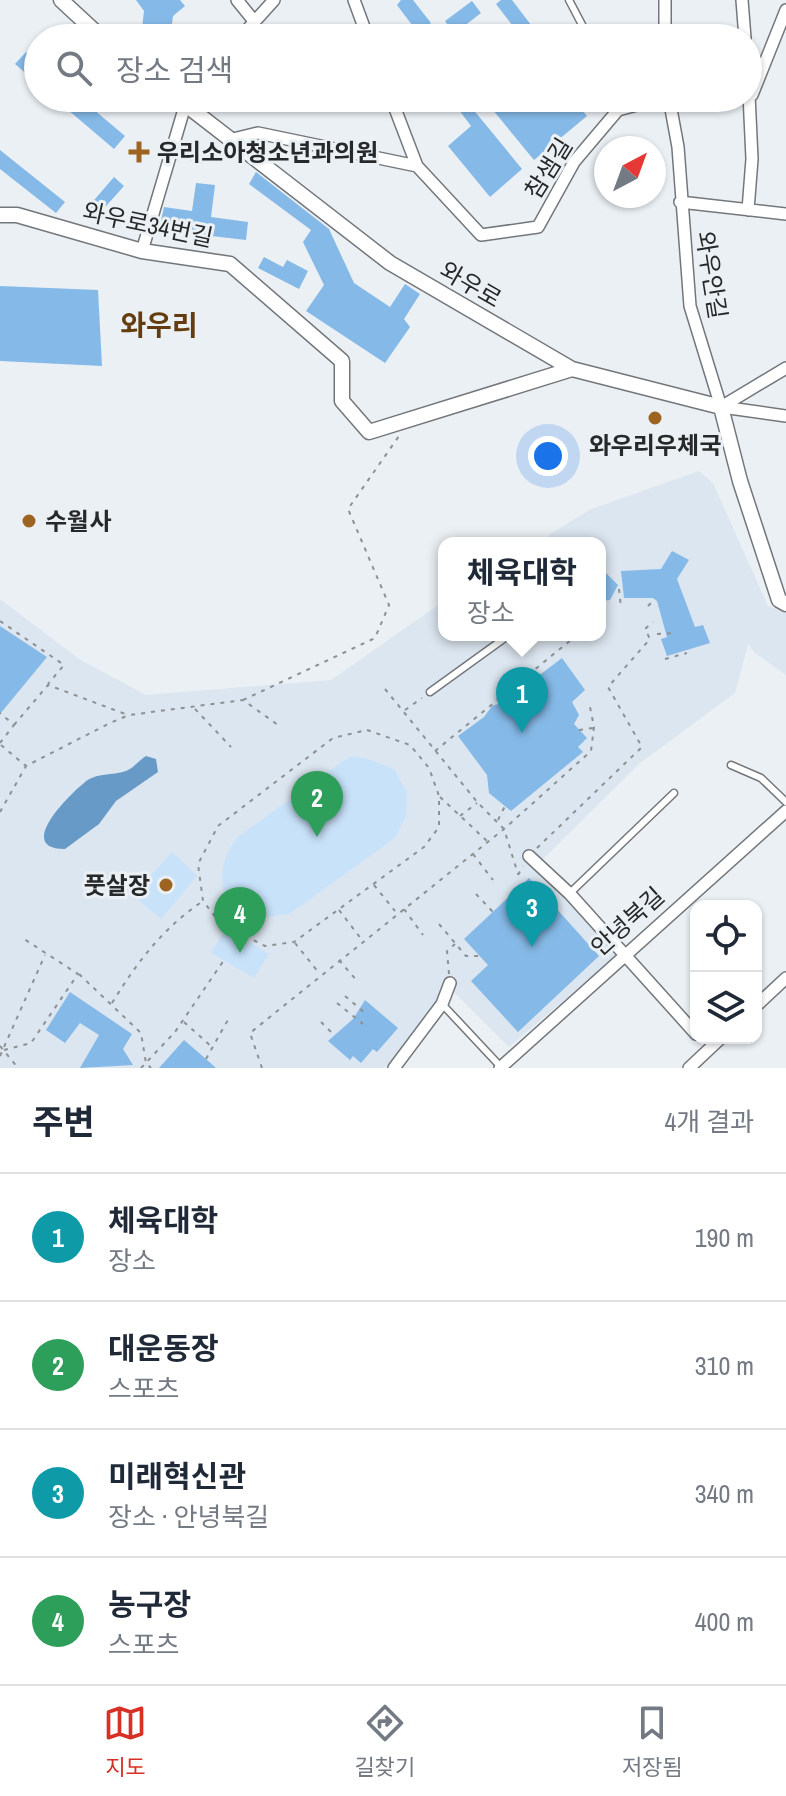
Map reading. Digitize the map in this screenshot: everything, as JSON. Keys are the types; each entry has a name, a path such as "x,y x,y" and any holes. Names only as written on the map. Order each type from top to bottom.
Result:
{"street":[{"path":"61,0 87,24"},
{"path":"237,0 254,21"},
{"path":"252,24 274,0"},
{"path":"354,0 363,24"},
{"path":"665,0 665,24"},
{"path":"742,0 744,24"},
{"path":"762,70 786,10"},
{"path":"142,251 180,112"},
{"name":"와우로","path":"197,112 390,263 572,369 721,407 786,416"},
{"name":"참샘길","path":"396,112 417,166 481,235 538,227 574,162 616,112"},
{"name":"와우안길","path":"669,112 678,147 690,306 740,481 779,600 786,604"},
{"path":"748,210 752,159 750,112"},
{"path":"229,140 258,133 417,166"},
{"path":"680,202 786,214"},
{"name":"와우로34번길","path":"0,215 17,215 142,251 230,264 342,361 342,401 369,432 572,369"},
{"path":"721,407 786,368"},
{"name":"안녕북길","path":"500,1068 624,953 786,811"},
{"path":"529,856 570,894 690,1027"},
{"path":"762,1000 786,978"},
{"path":"394,1068 442,1004 450,983"},
{"path":"705,1044 709,1049"},
{"path":"689,1068 714,1044"}],"lane":[{"path":"569,0 582,24"},
{"path":"430,692 501,641"},
{"path":"731,765 761,778 786,802"},
{"path":"570,894 674,793"},
{"path":"442,1004 500,1068"}],"path":[{"path":"0,812 26,766 129,715 243,700 375,638 389,605 348,509 411,419"},
{"path":"619,589 621,608"},
{"path":"648,606 654,600"},
{"path":"0,621 64,665 0,743 26,766"},
{"path":"385,689 478,803 504,829 518,875 529,856 642,747 608,687 650,639 645,629 653,622"},
{"path":"657,634 674,633"},
{"path":"435,751 456,730 569,641"},
{"path":"665,659 687,653"},
{"path":"516,683 521,689"},
{"path":"48,685 129,715"},
{"path":"403,711 430,692"},
{"path":"243,700 278,725"},
{"path":"262,1068 250,1033 319,973 504,829 591,751 594,727 589,702"},
{"path":"194,708 231,747"},
{"path":"0,713 14,725"},
{"path":"579,730 594,727"},
{"path":"367,730 410,745 429,768 439,796 439,827 424,847 373,884 294,942 265,946 220,923 203,901 198,864 218,826 333,738 367,730"},
{"path":"456,730 459,735"},
{"path":"439,796 487,841"},
{"path":"460,816 478,803"},
{"path":"498,821 505,806"},
{"path":"472,853 493,880"},
{"path":"373,884 397,913"},
{"path":"476,894 493,912"},
{"path":"112,1003 143,953 175,921 203,901"},
{"path":"403,908 423,935"},
{"path":"338,909 362,940"},
{"path":"439,924 466,956 479,956"},
{"path":"21,937 78,974 112,1003 141,1033 146,1063 151,1068"},
{"path":"294,942 319,973"},
{"path":"450,983 447,951 456,944"},
{"path":"0,1056 46,953"},
{"path":"338,959 358,982"},
{"path":"141,1068 183,1021 224,960"},
{"path":"4,1050 31,1043 78,974"},
{"path":"345,996 366,1014"},
{"path":"337,1003 363,1024"},
{"path":"206,1059 229,1018"},
{"path":"183,1021 213,1047"},
{"path":"321,1022 334,1035"},
{"path":"0,1046 18,1068"}],"shaded area":[{"path":"699,471 713,483 768,606 786,613 786,675 755,653 748,644 735,693 640,763 537,865 616,956 509,1047 451,989 437,999 385,1068 0,1068 0,599 79,659 146,695 331,680 438,605 438,641 606,641 606,537 546,537 589,510"},
{"path":"349,757 365,758 394,769 407,793 406,816 395,838 289,914 256,918 227,905 223,868 228,852 239,836"},
{"name":"풋살장","path":"172,852 197,876 161,919 133,895"},
{"path":"226,928 269,954 254,978 211,953"}],"water":[{"path":"146,756 156,759 158,772 116,801 99,824 65,849 51,847 44,840 50,820 84,783 99,776 126,771"}],"building":[{"path":"136,0 180,0 185,6 173,16 172,24 142,24 144,11"},
{"path":"401,0 413,0 431,23 411,24 397,5"},
{"path":"501,0 512,0 530,24 511,24 496,4"},
{"path":"472,1 481,13 467,24 447,24 445,21"},
{"path":"24,54 24,72 15,64"},
{"path":"70,112 97,112 125,136 114,149"},
{"path":"460,112 475,112 522,169 490,197 448,146 471,126"},
{"path":"494,112 584,112 587,116 534,160"},
{"path":"183,142 207,150 202,164 179,156"},
{"path":"0,150 65,202 56,213 0,169"},
{"path":"256,172 329,229 354,283 390,307 405,284 420,294 404,319 410,327 385,363 306,311 324,285 303,242 311,230 249,184"},
{"path":"114,177 124,186 99,214 89,206"},
{"path":"196,183 215,185 211,217 248,222 246,240 159,230 164,207 192,211"},
{"path":"264,257 283,267 287,260 308,271 299,289 258,268"},
{"path":"0,286 98,290 102,366 0,361"},
{"path":"672,551 689,560 677,579 695,627 703,625 710,643 667,656 661,639 667,637 657,601 653,598 624,598 621,571 661,569"},
{"path":"606,573 618,585 610,600 606,600"},
{"path":"0,626 47,657 0,714"},
{"path":"562,658 585,690 572,702 579,715 574,724 587,738 578,747 583,752 511,811 489,793 487,775 458,736 484,717 492,706 504,702"},
{"path":"529,878 599,956 518,1032 471,981 488,965 464,939"},
{"path":"70,992 132,1034 123,1049 133,1065 80,1068 99,1035 80,1023 65,1043 46,1030"},
{"path":"365,1000 398,1028 377,1052 373,1049 361,1063 353,1056 350,1060 328,1041 353,1019"},
{"path":"184,1040 206,1059 216,1068 159,1068"}],"place":[{"name":"우리소아청소년과의원","path":"139,152"},
{"name":"와우리우체국","path":"655,418"},
{"name":"수월사","path":"29,521"},
{"name":"체육대학","path":"522,733"},
{"name":"대운동장","path":"317,837"},
{"name":"풋살장","path":"166,885"},
{"name":"미래혁신관","path":"532,947"},
{"name":"농구장","path":"240,953"}],"district":[{"name":"와우리","path":"159,325"}]}
